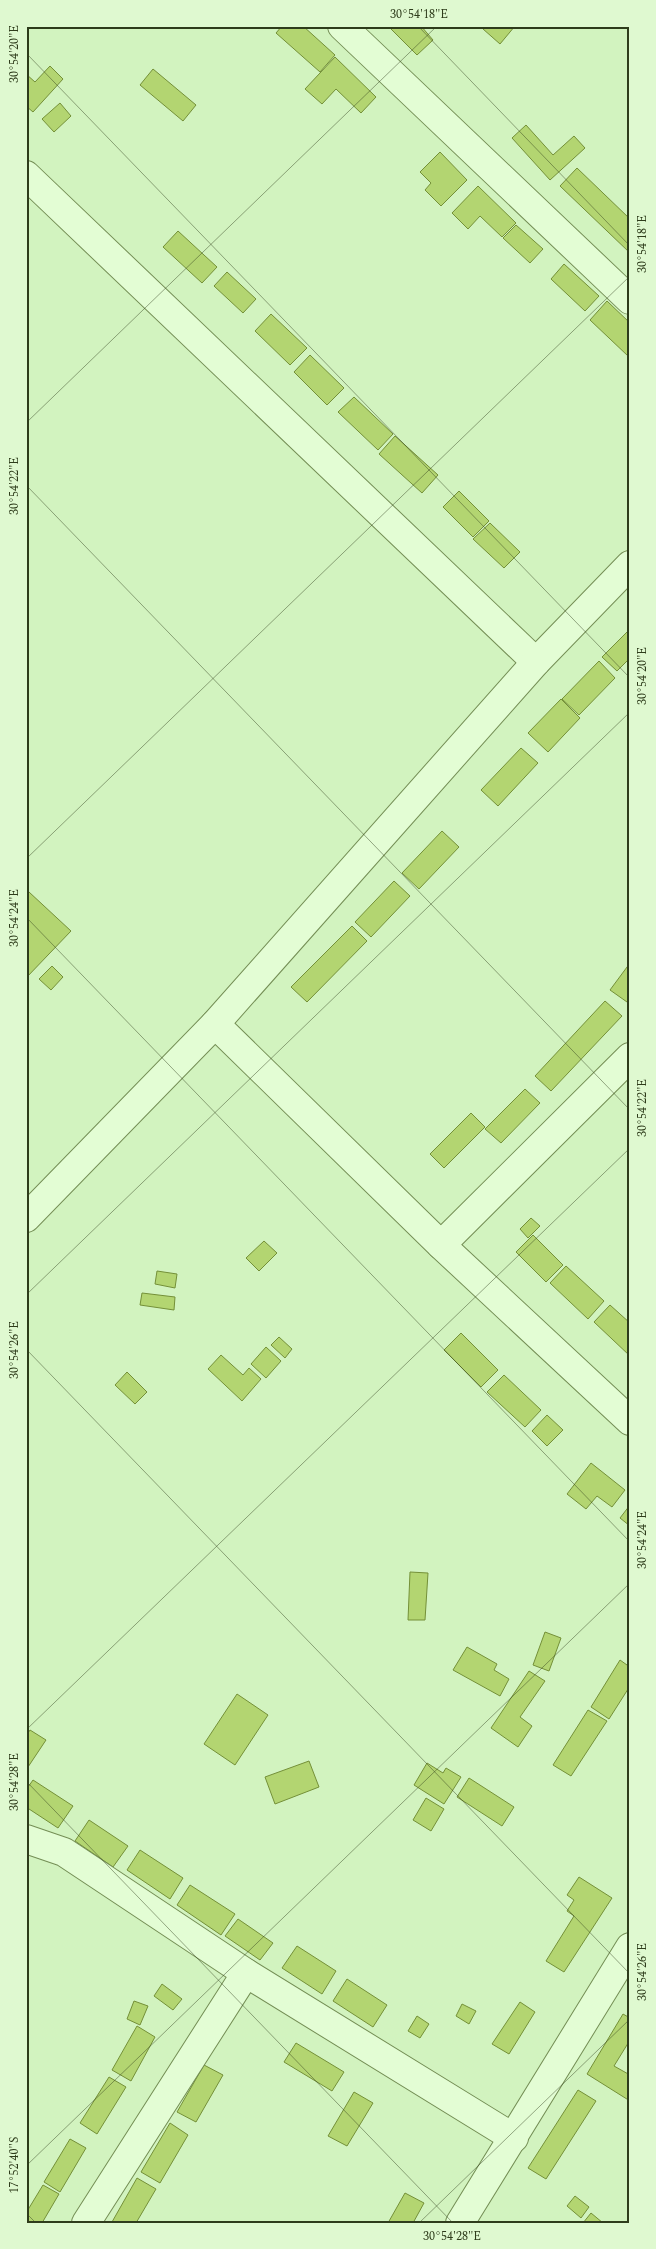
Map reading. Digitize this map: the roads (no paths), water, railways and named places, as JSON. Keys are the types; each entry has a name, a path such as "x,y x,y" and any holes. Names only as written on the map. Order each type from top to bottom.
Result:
{"street":[{"path":"342,26 630,300"},
{"path":"26,176 536,662"},
{"path":"26,1218 215,1024 536,662 630,565"},
{"path":"215,1024 441,1245 630,1421"},
{"path":"441,1245 630,1057"},
{"path":"26,1839 64,1852 246,1973 514,2138"},
{"path":"460,2223 630,1947"},
{"path":"86,2223 246,1973"}]}
